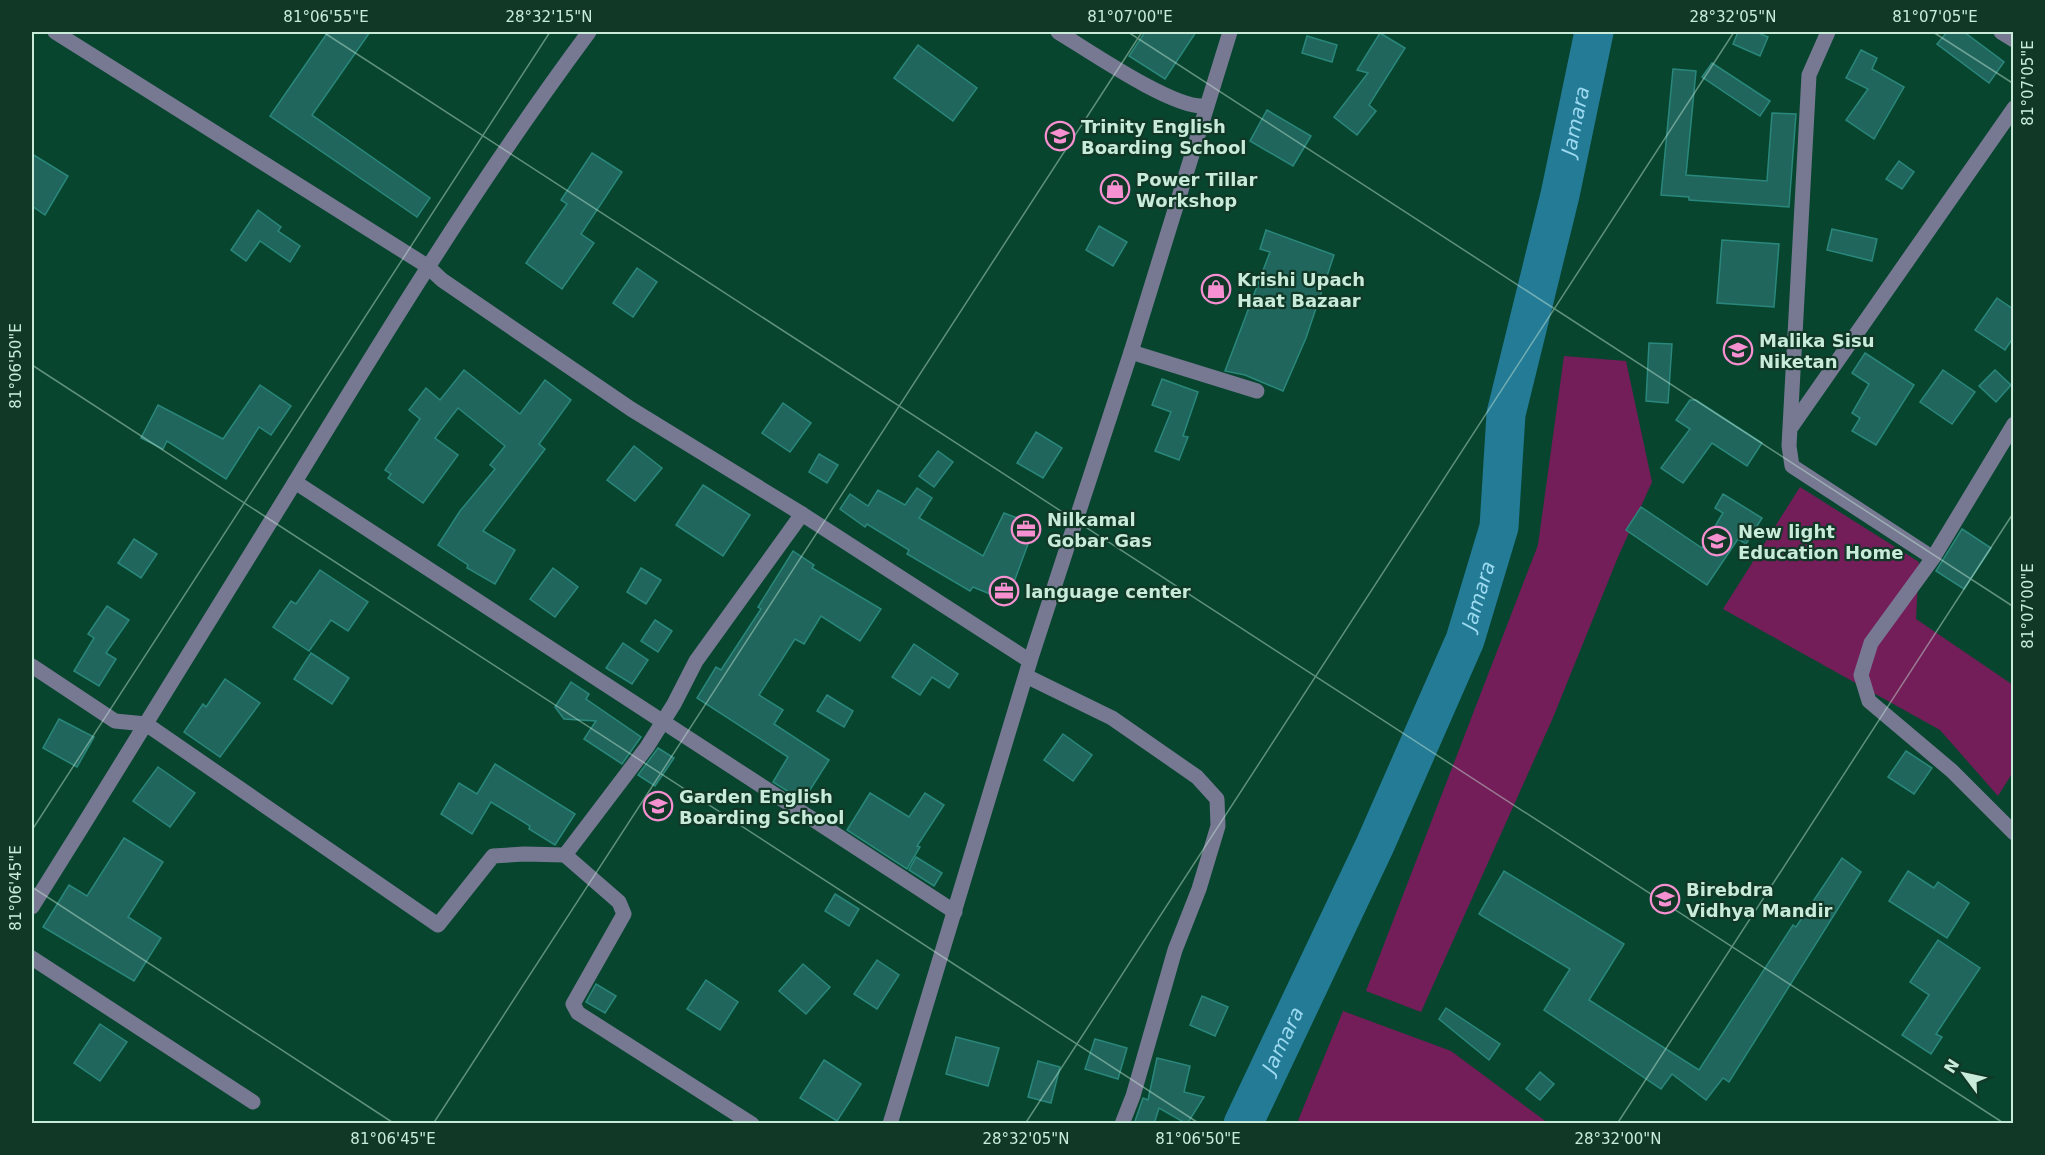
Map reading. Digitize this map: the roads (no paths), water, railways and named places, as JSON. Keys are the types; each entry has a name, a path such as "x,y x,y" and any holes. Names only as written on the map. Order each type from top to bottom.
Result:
{"street":[{"path":"55,32 427,266 442,279 631,409 802,514 1028,668 1112,718 1197,777 1217,799 1218,826 1199,889 1175,950 1133,1096 1122,1124"},
{"path":"32,907 427,266 547,88 589,32"},
{"path":"1058,32 1111,65 1173,98 1196,107 1205,106"},
{"path":"890,1124 1028,668 1131,352 1205,106 1230,32"},
{"path":"1828,32 1809,75 1792,426 1789,446 1792,466 1934,558"},
{"path":"2001,32 2013,40"},
{"path":"1792,426 2013,108"},
{"path":"1131,352 1257,391"},
{"path":"2013,424 1934,558 1871,643 1861,675 1869,701 1952,771 2013,833"},
{"path":"294,482 955,912"},
{"path":"565,855 662,723 696,661 802,514"},
{"path":"32,666 115,721 146,724 438,925 493,856 565,855 619,902 624,914 573,1004 578,1013 752,1124"},
{"path":"32,958 253,1101"}],"waterway":[{"name":"Jamara","path":"1243,1124 1375,845 1465,640 1499,527 1506,414 1560,195 1594,32"}],"place":[{"name":"Trinity English Boarding School","path":"1060,136"},
{"name":"Power Tillar Workshop","path":"1115,189"},
{"name":"Krishi Upach Haat Bazaar","path":"1216,289"},
{"name":"Malika Sisu Niketan","path":"1738,350"},
{"name":"Nilkamal Gobar Gas","path":"1026,529"},
{"name":"New light Education Home","path":"1717,541"},
{"name":"language center","path":"1004,591"},
{"name":"Garden English Boarding School","path":"658,806"},
{"name":"Birebdra Vidhya Mandir","path":"1665,899"}]}
